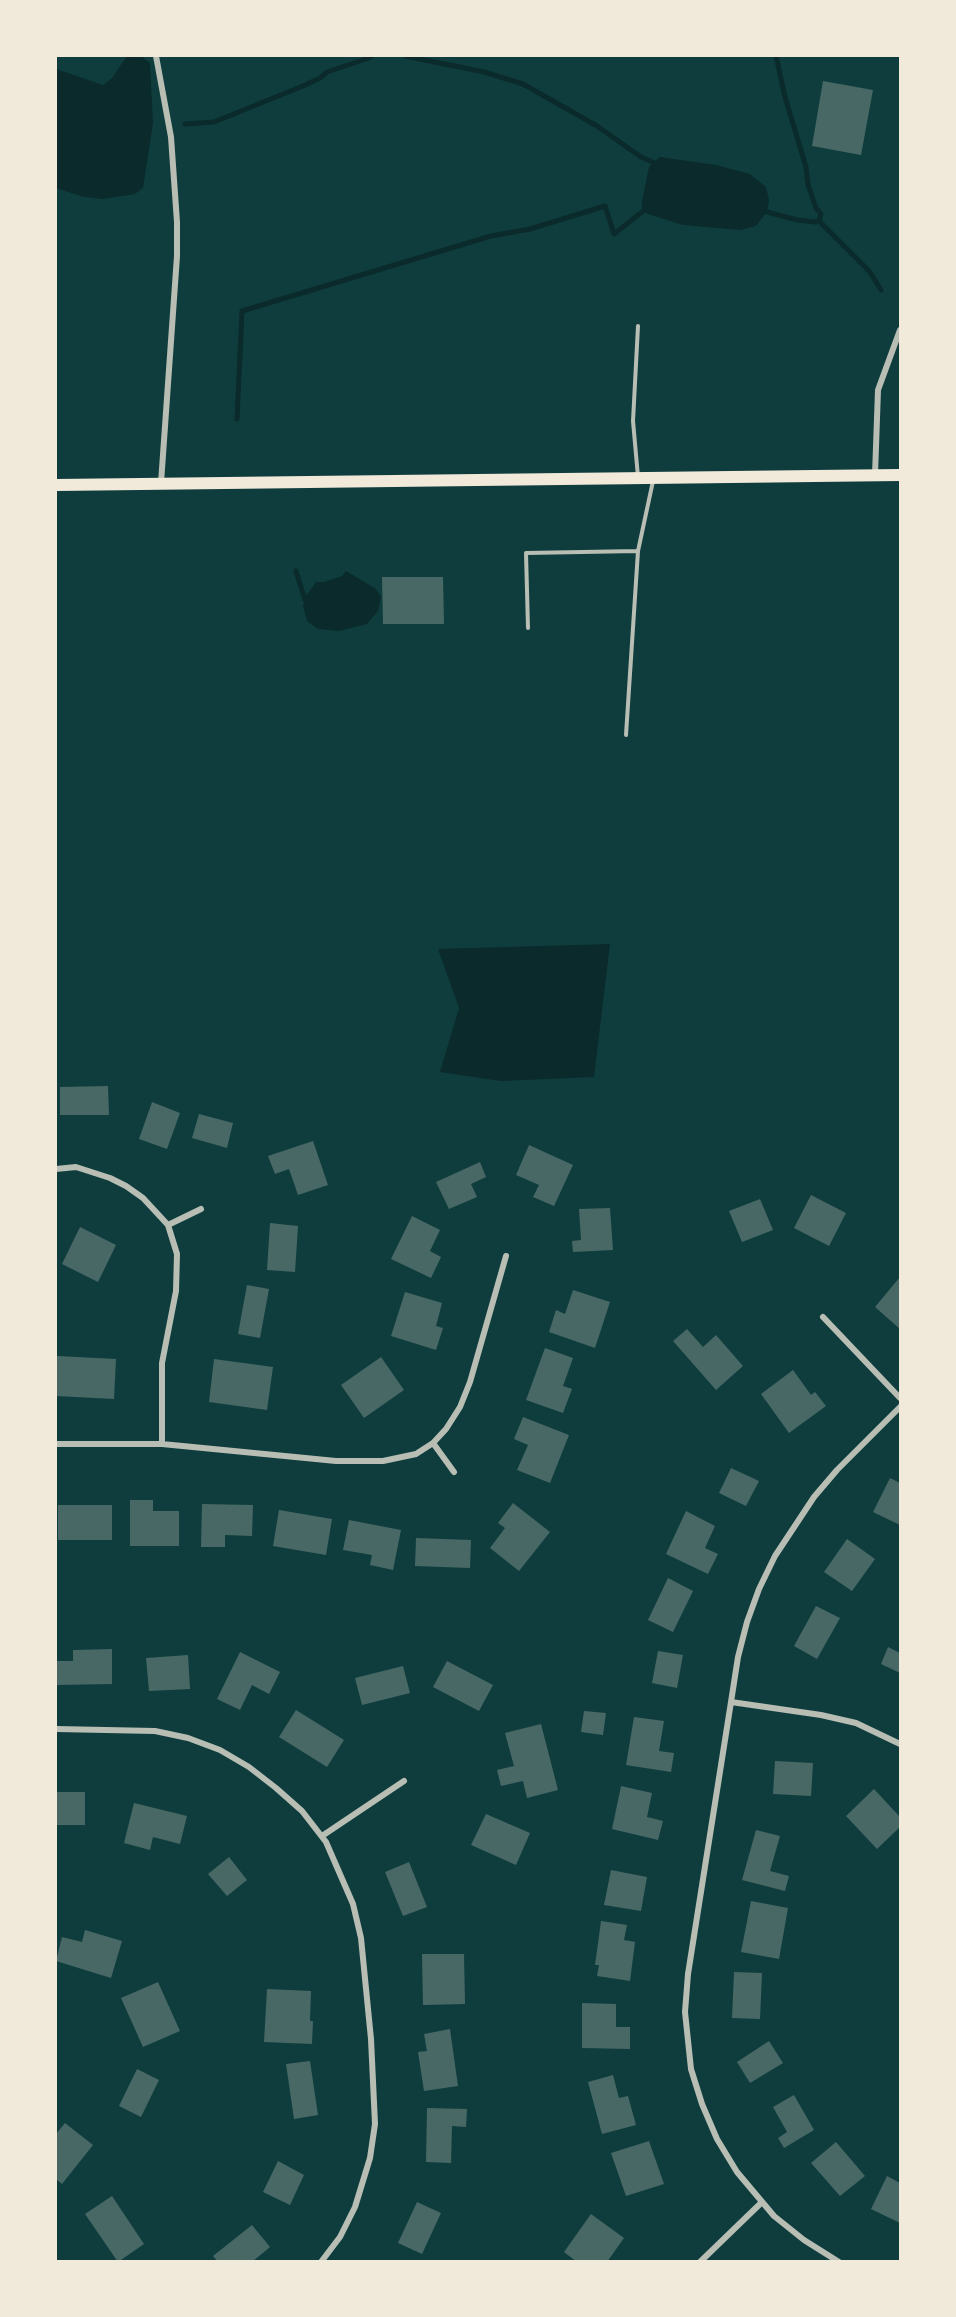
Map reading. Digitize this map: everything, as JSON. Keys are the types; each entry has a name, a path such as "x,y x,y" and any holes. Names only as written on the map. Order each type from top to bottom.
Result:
{"main road":[{"path":"56,485 900,475"}],"street":[{"path":"156,56 171,136 177,222 177,256 161,483"},
{"path":"875,475 878,390 900,330"},
{"path":"56,1169 76,1167 110,1178 142,1198 168,1225 177,1254 176,1291 162,1363 162,1444"},
{"path":"168,1225 201,1209"},
{"path":"56,1444 162,1444 336,1461 399,1459 416,1454 434,1443 460,1407 470,1383 506,1256"},
{"path":"823,1317 900,1398"},
{"path":"839,2262 804,2240 761,2203 737,2172 722,2147 702,2104 691,2069 685,2012 688,1974 730,1702 747,1622 759,1589 775,1556 814,1497 900,1407"},
{"path":"434,1443 454,1472"},
{"path":"730,1702 821,1715 856,1723 900,1744"},
{"path":"56,1729 155,1731 188,1738 210,1746 249,1767 276,1788 302,1811 322,1836 354,1904 361,1938 375,2124 370,2158 355,2206 340,2236 321,2262"},
{"path":"322,1836 404,1781"},
{"path":"700,2262 761,2203"}],"lane":[{"path":"638,326 633,421 638,478"},
{"path":"626,735 638,551 653,477"},
{"path":"528,628 526,553 638,551"}],"water":[{"path":"127,56 141,56 150,63 153,123 143,188 135,194 103,199 84,197 56,188 56,69 103,85 112,78"},
{"path":"660,157 716,165 750,174 766,187 769,200 767,212 756,226 741,230 683,225 642,212 649,167"},
{"path":"346,571 376,589 381,597 378,611 367,624 339,631 318,629 307,621 303,606 306,596 316,582 342,576"},
{"path":"610,944 594,1077 501,1081 440,1072 459,1008 438,949"}],"building":[{"path":"823,81 873,90 861,155 812,146"},
{"path":"382,577 443,577 444,624 383,624"},
{"path":"108,1086 109,1115 60,1115 60,1087"},
{"path":"152,1102 180,1113 167,1149 139,1139"},
{"path":"199,1114 233,1123 227,1148 192,1138"},
{"path":"313,1141 328,1185 298,1195 289,1169 275,1174 268,1156"},
{"path":"529,1145 573,1165 554,1206 533,1197 539,1185 516,1175"},
{"path":"480,1162 486,1177 471,1184 477,1197 449,1209 436,1182"},
{"path":"811,1195 846,1213 829,1246 794,1228"},
{"path":"760,1199 773,1230 742,1242 729,1211"},
{"path":"610,1208 613,1250 573,1252 572,1241 581,1240 579,1209"},
{"path":"412,1216 440,1230 430,1251 441,1257 431,1278 391,1259"},
{"path":"270,1223 298,1226 295,1272 267,1270"},
{"path":"80,1227 116,1245 98,1282 62,1264"},
{"path":"900,1277 900,1329 875,1307"},
{"path":"247,1285 269,1289 260,1338 238,1334"},
{"path":"573,1290 610,1302 595,1348 549,1332 556,1310 565,1314"},
{"path":"405,1292 442,1303 436,1326 443,1328 436,1350 391,1336"},
{"path":"687,1329 703,1347 716,1335 743,1366 716,1390 673,1341"},
{"path":"545,1348 573,1358 563,1386 572,1389 563,1413 526,1400"},
{"path":"57,1356 116,1359 114,1399 56,1396"},
{"path":"381,1357 404,1390 364,1418 341,1385"},
{"path":"214,1359 273,1367 267,1410 209,1402"},
{"path":"793,1370 811,1395 815,1392 826,1406 789,1433 761,1394"},
{"path":"523,1417 569,1435 550,1483 517,1470 528,1445 514,1439"},
{"path":"731,1468 759,1481 746,1506 719,1493"},
{"path":"890,1478 900,1483 900,1525 873,1512"},
{"path":"130,1500 153,1500 153,1511 179,1511 179,1546 130,1546"},
{"path":"513,1503 550,1532 519,1571 490,1548 505,1528 498,1523"},
{"path":"202,1504 253,1505 252,1536 225,1535 225,1547 201,1547"},
{"path":"58,1505 112,1505 112,1540 58,1540"},
{"path":"279,1510 332,1519 326,1555 273,1546"},
{"path":"686,1511 715,1526 705,1548 718,1554 708,1574 666,1554"},
{"path":"349,1520 401,1530 393,1570 370,1565 372,1555 343,1550"},
{"path":"416,1538 471,1540 470,1568 415,1566"},
{"path":"847,1539 875,1559 852,1591 824,1572"},
{"path":"668,1578 693,1591 673,1632 648,1620"},
{"path":"816,1606 840,1618 817,1659 794,1646"},
{"path":"888,1647 900,1653 900,1673 881,1664"},
{"path":"112,1649 112,1684 56,1685 56,1661 73,1661 73,1650"},
{"path":"658,1651 683,1655 677,1688 652,1683"},
{"path":"240,1652 280,1672 269,1694 252,1685 240,1710 217,1699"},
{"path":"188,1655 190,1689 149,1691 146,1658"},
{"path":"447,1661 493,1685 479,1711 433,1687"},
{"path":"403,1666 410,1693 362,1705 355,1678"},
{"path":"296,1710 344,1740 327,1767 279,1737"},
{"path":"584,1711 606,1713 603,1735 581,1732"},
{"path":"634,1717 664,1721 659,1751 674,1753 671,1772 626,1765"},
{"path":"541,1724 558,1790 527,1798 523,1781 501,1786 497,1770 514,1766 505,1733"},
{"path":"775,1761 813,1763 811,1796 773,1794"},
{"path":"621,1786 652,1793 647,1817 663,1821 658,1840 612,1829"},
{"path":"874,1789 900,1817 900,1827 877,1849 846,1816"},
{"path":"56,1792 85,1792 85,1825 56,1825"},
{"path":"134,1803 187,1816 180,1844 153,1837 150,1850 124,1843"},
{"path":"486,1814 530,1833 516,1865 471,1845"},
{"path":"756,1830 780,1836 770,1871 789,1876 785,1891 742,1880"},
{"path":"229,1857 247,1880 227,1896 208,1874"},
{"path":"409,1862 427,1907 403,1916 385,1872"},
{"path":"611,1870 647,1877 641,1911 604,1905"},
{"path":"751,1901 788,1908 779,1959 741,1952"},
{"path":"601,1921 627,1925 624,1940 635,1942 630,1981 597,1976 599,1965 595,1965"},
{"path":"85,1930 122,1941 111,1978 56,1961 62,1937 82,1942"},
{"path":"422,1954 464,1954 465,2004 423,2005"},
{"path":"734,1972 762,1973 760,2019 732,2018"},
{"path":"158,1982 180,2031 143,2047 121,1998"},
{"path":"267,1989 311,1991 312,2044 264,2042"},
{"path":"582,2003 616,2004 616,2027 630,2027 630,2049 582,2048"},
{"path":"450,2029 458,2086 424,2091 418,2052 427,2051 424,2034"},
{"path":"769,2041 783,2063 750,2083 737,2062"},
{"path":"310,2061 318,2115 294,2119 286,2064"},
{"path":"137,2069 159,2080 141,2117 119,2106"},
{"path":"613,2075 619,2098 628,2096 636,2125 602,2134 588,2082"},
{"path":"794,2095 814,2130 784,2148 778,2138 787,2132 773,2107"},
{"path":"427,2108 467,2109 466,2127 452,2126 451,2163 426,2162"},
{"path":"65,2123 93,2145 62,2184 56,2179 56,2134"},
{"path":"649,2141 664,2184 626,2196 611,2153"},
{"path":"836,2142 865,2176 840,2196 811,2163"},
{"path":"278,2161 304,2175 290,2205 263,2192"},
{"path":"887,2176 900,2183 900,2223 871,2209"},
{"path":"112,2196 144,2244 118,2262 85,2214"},
{"path":"417,2202 441,2213 422,2254 398,2243"},
{"path":"591,2214 624,2238 607,2262 577,2262 564,2252"},
{"path":"252,2225 270,2247 252,2262 218,2262 213,2256"}],"waterway":[{"path":"185,124 214,122 303,86 327,72 372,56"},
{"path":"405,56 484,72 523,84 597,126 641,157 655,163"},
{"path":"776,56 785,97 806,167 808,185 816,208 821,214 819,221 870,272 881,290"},
{"path":"237,419 242,311 491,236 530,229 605,206 614,234 642,212"},
{"path":"767,212 797,220 819,221"},
{"path":"296,571 305,600"}]}
